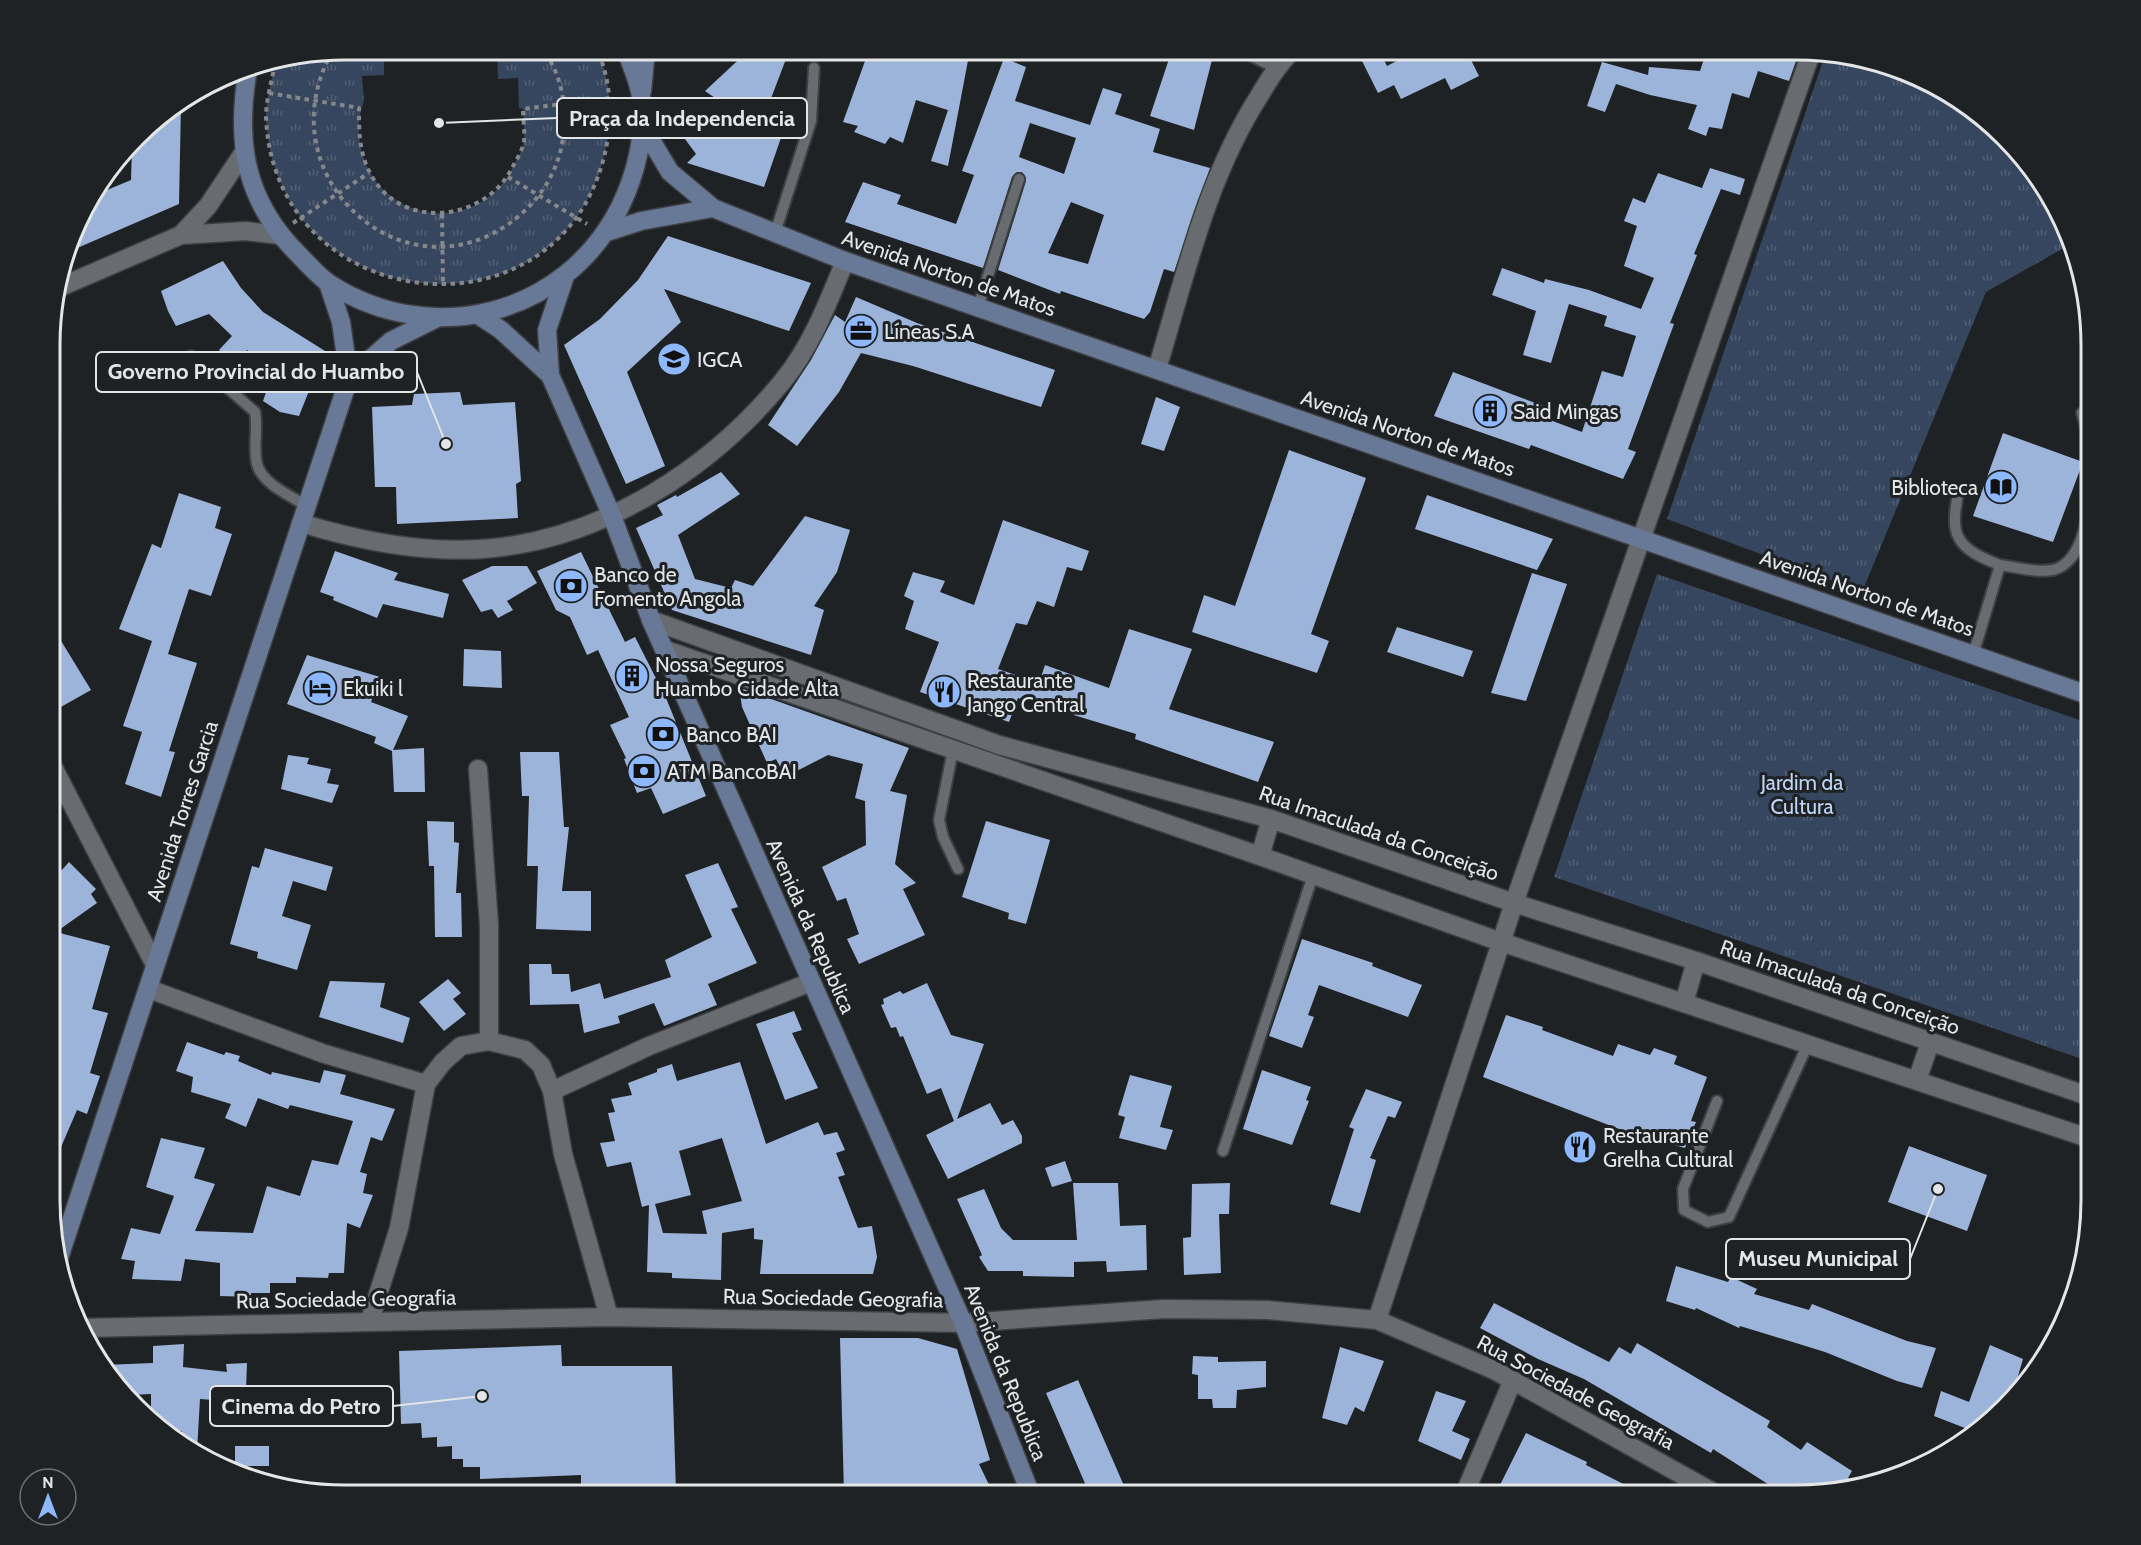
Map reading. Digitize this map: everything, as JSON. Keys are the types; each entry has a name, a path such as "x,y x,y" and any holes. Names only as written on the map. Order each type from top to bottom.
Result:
{"main road":[{"path":"629,60 641,95"},
{"path":"240,81 244,152 256,196 279,235 328,283 380,308 437,318 478,315 524,300 566,276 607,232 632,182 643,127 641,95 645,60"},
{"path":"241,108 246,78"},
{"path":"643,127 670,172 712,208"},
{"path":"607,232 641,220 712,208"},
{"name":"Avenida Norton de Matos","path":"712,208 845,261 2081,693"},
{"path":"550,375 548,330 566,276"},
{"path":"328,283 341,322 350,378"},
{"path":"478,315 501,330 550,375"},
{"path":"350,378 391,341 437,318"},
{"name":"Avenida da Republica","path":"550,375 612,516 651,620 963,1323 1027,1485"},
{"name":"Avenida Torres Garcia","path":"63,1245 149,988 154,965 350,378"}],"street":[{"path":"1157,369 1218,174 1245,118 1276,68 1284,60"},
{"path":"1377,1320 1514,903 1808,61"},
{"path":"181,235 208,206 244,152"},
{"path":"66,284 181,235 246,231 279,235"},
{"path":"304,515 356,540 423,548 494,548 545,538 612,516 674,480 738,430 783,380 822,317 845,261"},
{"name":"Rua Imaculada da Conceição","path":"651,620 999,745 1271,819 1514,903 1696,961 2081,1094"},
{"path":"666,650 1501,942 2081,1136"},
{"path":"478,770 489,925 489,1041"},
{"path":"60,781 154,965"},
{"path":"1260,856 1271,819"},
{"path":"1684,1003 1696,961"},
{"path":"552,1091 649,1046 811,982"},
{"path":"149,988 322,1053 426,1084"},
{"path":"370,1320 399,1228 426,1084 442,1062 461,1046 489,1041 525,1050 541,1065 552,1091 563,1154 609,1317"},
{"path":"1917,1080 1930,1043"},
{"name":"Rua Sociedade Geografia","path":"90,1328 370,1320 609,1317 963,1323 1164,1309 1268,1310 1377,1320 1494,1370 1699,1485"},
{"path":"1468,1485 1513,1380"}],"lane":[{"path":"1260,60 1276,68"},
{"path":"775,233 811,121 814,68"},
{"path":"978,307 1019,179"},
{"path":"190,356 255,412 257,464 270,482 304,515"},
{"path":"1959,490 1954,512 1954,532 1966,547 1985,560 2000,565 2055,569 2073,558 2081,536"},
{"path":"1973,655 2000,565"},
{"path":"953,750 939,820 942,837 958,869"},
{"path":"1223,1151 1313,875"},
{"path":"1717,1101 1683,1189 1682,1199 1684,1210 1708,1222 1729,1217 1808,1044"}],"path":[{"path":"327,61 321,73 313,126 318,157 336,193 352,212 372,226 410,241 442,245 486,236 506,226 539,196 559,159 564,139 564,106 557,74 549,60"},
{"path":"274,69 266,115 275,168 300,216 322,241 348,260 378,274 410,283 443,285 473,282 503,273 554,241 575,219 590,195 601,170 608,144 609,98 600,60"},
{"path":"269,93 359,108 362,154 369,172 393,199 409,208 442,214 461,211 479,203 495,192 508,177 524,143 523,109 564,106 609,98"},
{"path":"279,235 300,216 369,172"},
{"path":"508,177 575,219 607,232"},
{"path":"442,214 443,285"}],"green space":[{"path":"384,60 384,75 362,76 364,98 359,130 363,157 375,180 392,197 413,208 435,213 458,211 479,203 498,188 513,167 522,148 523,109 519,108 518,78 498,79 497,60 601,60 610,102 609,130 604,157 576,218 532,259 478,280 420,283 364,267 315,234 281,184 266,117 274,69 308,62"},
{"path":"1823,61 1852,65 1888,75 1922,89 1954,108 1998,143 2022,172 2043,202 2064,248 1986,292 1862,592 1667,519"},
{"name":"Jardim da Cultura","path":"1657,574 2081,721 2081,1059 1554,877"}],"building":[{"path":"738,60 786,60 762,122 784,129 764,187 687,163 696,154 685,139 718,100 705,91"},
{"path":"865,60 968,60 948,166 931,161 948,110 916,100 903,143 890,137 885,144 854,132 858,126 843,122"},
{"path":"1003,60 1026,67 1015,101 1090,125 1103,88 1122,94 1115,114 1160,129 1153,152 1210,168 1174,272 1164,269 1150,312 1144,319 1061,291 1060,294 998,270 1026,181 1022,172 1017,172 1012,177 983,268 845,222 863,182 901,195 897,204 956,224 974,175 962,171","holes":["1030,123 1076,138 1064,174 1019,157","1071,202 1104,215 1088,264 1048,253"]},
{"path":"1169,60 1212,60 1194,130 1150,116"},
{"path":"1362,60 1384,60 1387,66 1399,60 1471,60 1479,76 1451,90 1445,78 1401,99 1394,85 1378,93"},
{"path":"1704,60 1796,60 1789,81 1758,71 1749,98 1732,93 1722,129 1709,127 1706,136 1688,129 1697,105 1650,95 1616,84 1605,112 1587,106 1602,62 1648,75 1649,67 1700,71"},
{"path":"181,113 179,204 77,248 89,219 106,191 131,180 132,156 143,143"},
{"path":"1710,168 1745,179 1740,195 1721,189 1694,254 1697,255 1670,323 1674,324 1628,449 1636,452 1623,479 1531,445 1529,449 1434,416 1453,372 1546,407 1542,417 1582,432 1602,371 1623,377 1636,336 1604,326 1607,316 1569,304 1551,363 1523,355 1536,311 1492,295 1502,268 1544,283 1545,279 1589,290 1641,309 1654,278 1624,266 1637,226 1624,221 1633,198 1645,203 1658,173 1702,188"},
{"path":"668,236 811,283 789,331 664,289 681,322 627,372 665,466 626,484 564,345 600,319 638,280"},
{"path":"223,261 241,288 263,312 325,351 299,416 280,412 263,401 274,369 247,350 236,363 219,350 232,336 209,314 176,326 168,311 161,291"},
{"path":"856,297 917,323 1055,370 1041,407 913,366 861,353 839,392 797,446 768,425 811,360 835,315 845,322"},
{"path":"460,392 463,405 515,402 521,481 516,484 518,518 397,524 396,487 375,487 372,407 412,405 414,394"},
{"path":"1156,397 1180,407 1164,451 1141,444"},
{"name":"Biblioteca","path":"2003,433 2081,461 2081,467 2053,542 1973,516"},
{"path":"1289,450 1366,478 1311,634 1329,641 1317,673 1192,632 1204,595 1235,606"},
{"path":"721,472 740,494 678,535 695,579 731,588 735,580 753,586 805,516 850,530 837,572 814,606 824,610 811,655 672,610 636,528 663,515 657,505 676,495 677,497"},
{"path":"179,493 221,507 215,528 232,534 211,596 189,589 168,654 197,663 169,751 175,752 161,797 125,784 142,732 123,726 152,641 119,629 152,544 161,548"},
{"path":"1427,495 1553,539 1537,570 1415,529"},
{"path":"1003,520 1089,551 1082,571 1067,567 1054,607 1037,601 1027,625 1016,623 998,669 1039,683 1045,665 1109,688 1129,629 1192,649 1169,709 1274,742 1258,782 1135,739 1136,734 1018,698 1009,722 920,692 939,642 905,629 914,601 904,596 913,572 945,581 940,592 974,605"},
{"path":"335,551 398,573 394,580 449,594 443,618 383,604 377,618 333,600 334,597 320,592"},
{"path":"581,552 625,642 635,637 666,698 706,796 663,814 651,788 637,793 624,759 626,758 610,725 629,717 598,650 587,655 570,617 556,610 537,571"},
{"path":"492,566 527,566 537,583 507,601 513,610 498,618 492,609 481,612 462,580"},
{"path":"1532,573 1567,584 1526,701 1491,693"},
{"path":"1397,627 1473,651 1463,677 1387,652"},
{"path":"60,639 91,690 60,707"},
{"path":"464,649 501,651 502,688 463,686"},
{"path":"307,655 380,677 371,702 408,716 393,750 424,748 425,792 394,792 392,751 374,743 376,737 287,704"},
{"path":"743,689 909,748 890,791 907,795 895,864 916,883 903,889 925,935 859,964 847,939 859,934 846,898 837,901 822,867 866,845 865,801 855,798 863,764 828,755 785,777 776,759 767,763 742,707 740,694"},
{"path":"520,752 559,752 564,827 569,827 562,891 591,891 591,931 536,929 538,866 527,866 529,796 522,796"},
{"path":"288,755 309,758 307,764 331,769 327,783 339,785 332,803 281,789"},
{"path":"427,821 454,822 454,842 459,843 456,893 461,893 462,937 435,937 434,866 429,866"},
{"path":"986,821 1050,840 1026,924 1008,919 1009,913 962,897"},
{"path":"265,848 333,867 326,891 293,881 282,916 311,925 297,970 257,958 258,952 230,944 252,866 259,868"},
{"path":"69,862 96,889 91,894 97,903 60,929 60,872"},
{"path":"718,863 738,907 731,909 757,963 708,984 717,1005 664,1026 654,1003 618,1016 620,1023 584,1033 579,1004 530,1005 529,964 551,964 552,974 569,974 571,992 600,983 604,999 671,977 665,960 712,937 685,875"},
{"path":"60,933 110,946 92,1009 108,1013 90,1073 100,1076 87,1114 77,1110 60,1149"},
{"path":"1302,939 1373,963 1372,966 1422,985 1408,1017 1319,985 1308,1015 1314,1017 1302,1048 1269,1036"},
{"path":"448,979 461,993 453,999 466,1014 444,1031 419,1002"},
{"path":"330,981 385,983 380,1007 410,1018 403,1043 319,1017"},
{"path":"927,983 951,1035 984,1044 957,1119 990,1103 1002,1125 1013,1120 1022,1136 1022,1143 948,1179 926,1135 954,1121 941,1088 927,1094 903,1036 900,1037 896,1027 891,1028 881,1005 884,1004 883,999 900,991 903,994"},
{"path":"794,1011 802,1030 792,1033 818,1088 785,1100 756,1024"},
{"path":"1506,1015 1543,1027 1542,1030 1613,1056 1618,1044 1650,1055 1654,1048 1677,1056 1674,1064 1707,1077 1691,1121 1696,1122 1685,1148 1627,1132 1483,1077"},
{"path":"187,1042 224,1055 226,1052 240,1056 238,1061 271,1075 272,1072 320,1083 324,1070 346,1075 340,1094 395,1109 382,1141 371,1137 360,1172 367,1174 363,1193 373,1195 360,1228 347,1223 344,1273 329,1273 328,1278 296,1277 296,1283 270,1283 270,1293 251,1293 251,1297 220,1296 220,1263 185,1259 181,1281 132,1279 135,1261 121,1259 131,1228 160,1234 174,1196 146,1187 161,1138 205,1148 194,1178 215,1184 195,1231 253,1233 267,1186 300,1196 312,1160 338,1165 353,1121 290,1105 288,1109 258,1098 246,1127 225,1118 231,1104 191,1092 193,1077 176,1071"},
{"path":"740,1062 766,1144 818,1122 824,1135 837,1132 845,1150 836,1153 845,1175 838,1177 858,1228 872,1226 877,1257 873,1274 760,1274 763,1240 754,1239 754,1228 722,1233 721,1280 672,1278 672,1273 647,1272 649,1205 642,1207 631,1162 607,1167 600,1143 615,1141 608,1113 615,1112 611,1099 632,1095 628,1083 672,1064 677,1081","holes":["722,1138 742,1201 702,1211 707,1234 663,1233 655,1204 691,1195 679,1151"]},
{"path":"1262,1070 1311,1087 1306,1100 1309,1101 1292,1145 1243,1129"},
{"path":"1130,1075 1172,1086 1160,1127 1173,1130 1166,1150 1119,1138 1125,1117 1118,1115"},
{"path":"1366,1089 1402,1102 1395,1118 1388,1116 1370,1158 1376,1160 1360,1213 1330,1204 1354,1129 1349,1127"},
{"path":"1909,1146 1987,1175 1967,1231 1888,1202"},
{"path":"1065,1161 1072,1181 1052,1187 1045,1168"},
{"path":"1073,1183 1118,1183 1120,1226 1146,1225 1147,1270 1107,1272 1106,1261 1074,1262 1074,1277 1023,1276 1023,1271 988,1271 979,1257 982,1255 957,1199 984,1189 1001,1228 1013,1240 1077,1240"},
{"path":"1230,1183 1229,1214 1219,1214 1221,1273 1184,1275 1183,1238 1191,1237 1192,1184"},
{"path":"1676,1266 1728,1282 1731,1277 1757,1289 1754,1294 1809,1310 1812,1304 1907,1341 1936,1348 1922,1388 1897,1381 1825,1352 1740,1326 1739,1328 1696,1308 1695,1310 1666,1301"},
{"path":"1494,1303 1609,1362 1619,1347 1631,1354 1637,1343 1770,1421 1767,1427 1801,1450 1807,1442 1852,1471 1848,1478 1851,1480 1833,1483 1769,1485 1713,1449 1711,1453 1584,1379 1538,1359 1480,1328"},
{"path":"840,1338 918,1338 957,1349 990,1460 979,1464 989,1485 844,1485"},
{"path":"184,1344 183,1367 227,1372 226,1364 247,1363 246,1390 227,1390 227,1401 200,1399 197,1444 151,1409 151,1394 137,1395 113,1365 153,1363 153,1346"},
{"path":"561,1345 562,1366 672,1366 676,1485 581,1485 581,1475 480,1479 480,1467 463,1467 463,1459 452,1459 452,1446 437,1447 437,1437 422,1438 421,1423 401,1424 399,1351"},
{"path":"1990,1345 2023,1359 2017,1379 2010,1388 1998,1402 1966,1428 1934,1416 1941,1391 1969,1402"},
{"path":"1340,1347 1384,1361 1364,1412 1355,1407 1347,1425 1322,1418"},
{"path":"1193,1356 1218,1357 1218,1362 1266,1361 1266,1387 1237,1390 1236,1408 1213,1408 1212,1399 1198,1399 1198,1375 1192,1374"},
{"path":"1078,1380 1124,1485 1086,1485 1046,1393"},
{"path":"1436,1391 1466,1401 1452,1431 1470,1439 1461,1460 1418,1441"},
{"path":"1526,1433 1587,1462 1586,1465 1625,1485 1500,1485"},
{"path":"235,1446 269,1446 269,1466 243,1466 235,1463"}],"place":[{"name":"Praça da Independencia","path":"439,123"},
{"name":"Líneas S.A","path":"861,331"},
{"name":"IGCA","path":"674,359"},
{"name":"Said Mingas","path":"1490,411"},
{"name":"Governo Provincial do Huambo","path":"446,444"},
{"name":"Biblioteca","path":"2001,487"},
{"name":"Banco de Fomento Angola","path":"571,586"},
{"name":"Nossa Seguros Huambo Cidade Alta","path":"632,676"},
{"name":"Ekuiki l","path":"320,688"},
{"name":"Restaurante Jango Central","path":"944,692"},
{"name":"Banco BAI","path":"663,734"},
{"name":"ATM BancoBAI","path":"644,771"},
{"name":"Restaurante Grelha Cultural","path":"1580,1147"},
{"name":"Museu Municipal","path":"1938,1189"},
{"name":"Cinema do Petro","path":"482,1396"}]}
